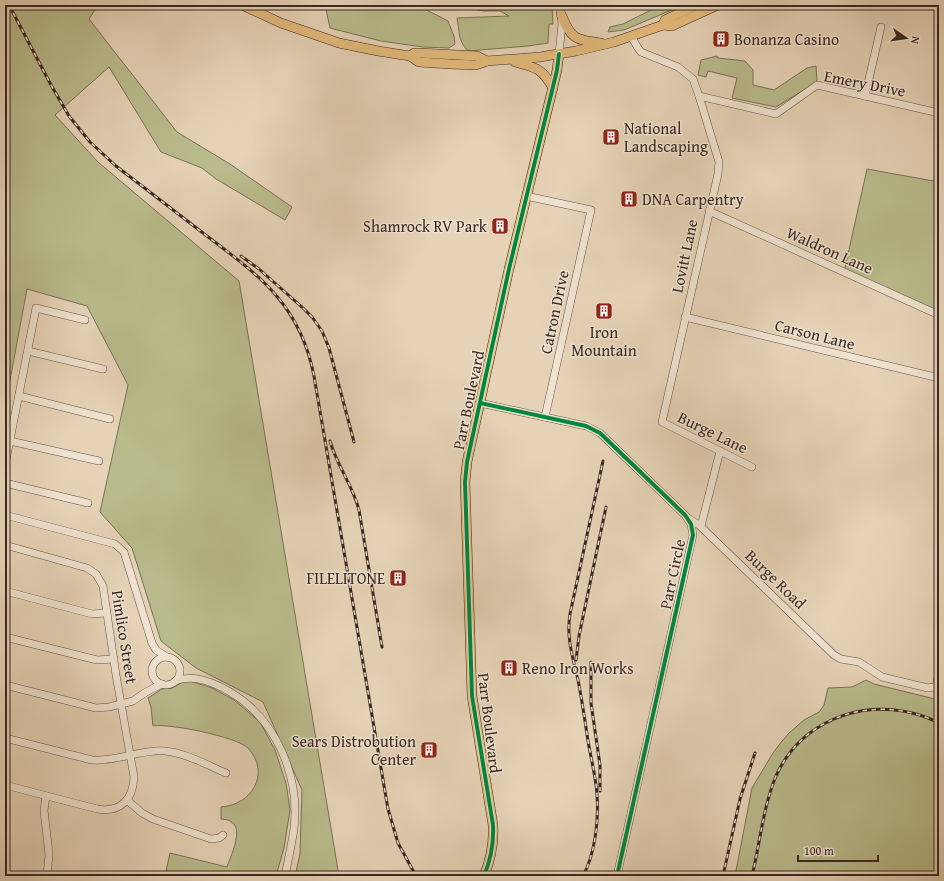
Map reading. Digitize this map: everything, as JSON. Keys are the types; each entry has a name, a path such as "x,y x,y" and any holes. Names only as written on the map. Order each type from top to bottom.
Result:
{"main road":[{"path":"242,5 281,23 321,38 358,47 410,56 414,53 477,56 487,61 540,57 606,44 663,25 672,26 718,5"},
{"path":"663,25 665,20 696,5"},
{"path":"561,10 566,28 574,37 584,41 606,44"},
{"name":"Parr Boulevard","path":"484,876 492,852 493,826 472,696 465,482 467,462 480,403 526,196 560,54"},
{"path":"508,60 539,69 546,76 553,88"}],"street":[{"path":"560,54 561,10"},
{"path":"865,96 882,27"},
{"path":"631,36 641,52 678,67 688,74 696,85 699,96"},
{"name":"Emery Drive","path":"699,96 776,114 818,85 939,113"},
{"name":"Lovitt Lane","path":"662,422 718,174 719,162 699,96"},
{"name":"Catron Drive","path":"526,196 591,210 545,417"},
{"name":"Waldron Lane","path":"709,211 939,315"},
{"path":"5,465 36,308 84,320"},
{"name":"Carson Lane","path":"685,317 939,378"},
{"path":"28,351 103,369"},
{"path":"19,396 110,419"},
{"name":"Parr Circle","path":"480,403 586,426 600,433 688,518 691,524 693,535 618,876"},
{"name":"Burge Lane","path":"662,422 752,467"},
{"path":"10,441 99,461"},
{"path":"701,526 720,451"},
{"path":"5,483 88,503"},
{"path":"5,515 115,544 124,552 152,643 156,650 176,661 187,673 196,678 226,689 248,704 259,714 267,725 284,757 293,789 294,827 285,876"},
{"name":"Burge Road","path":"688,518 701,526 834,655 844,660 859,662 882,677 928,688 937,687"},
{"name":"Pimlico Street","path":"5,545 87,568 96,574 103,586 106,614 134,777 131,795 127,800"},
{"path":"5,591 92,614 106,614"},
{"path":"5,637 97,660 114,659"},
{"path":"146,692 153,675 156,650"},
{"path":"155,662 163,657 168,657"},
{"path":"175,681 180,673 179,666"},
{"path":"937,687 939,672"},
{"path":"153,675 156,681 167,685 187,678 196,678"},
{"path":"5,685 96,708 109,707 133,701 162,684"},
{"path":"5,738 92,760 108,760 157,751 172,752 226,773"},
{"path":"5,785 109,810 120,806 127,800 146,816 163,823 211,840 219,838 223,835"},
{"path":"46,796 44,810 49,855 47,876"}],"green space":[{"path":"5,5 98,5 89,19 177,132 230,164 292,207 285,220 216,179 202,168 161,152 109,67 55,115 98,162 239,281 339,876 295,876 300,854 302,790 263,702 196,668 161,641 132,548 100,512 128,385 87,306 27,289 5,407"},
{"path":"325,5 417,5 448,21 454,36 455,44 449,48 423,47 381,41 330,28"},
{"path":"449,5 552,5 553,24 549,24 548,43 468,51 460,39 457,18 509,16 500,11 484,11"},
{"path":"661,5 684,5 624,30 608,32 610,27 623,24"},
{"path":"717,56 718,58 745,61 753,70 753,85 774,90 807,68 816,66 817,82 776,107 732,98 737,78 708,71 706,77 698,75 701,60"},
{"path":"867,169 939,182 939,315 844,272"},
{"path":"866,680 874,684 939,700 939,876 735,876 752,788 773,753 789,733 804,720 819,712 824,705 828,688 852,687"},
{"path":"190,681 212,688 234,700 260,722 275,750 286,783 290,810 284,848 276,876 165,876 170,853 227,867 235,845 237,831 230,821 221,819 221,807 232,805 242,800 255,786 258,777 258,767 255,758 248,748 241,744 217,735 173,727 153,726 151,707 148,698 162,689 172,688 183,682"}],"railway":[{"path":"9,5 69,116 90,142 116,166 259,277 287,310 298,329 307,351 314,376 388,809 398,843 416,876"},
{"path":"241,256 259,269 303,308 312,317 322,331 329,348 354,442"},
{"path":"330,441 359,510 382,647"},
{"path":"583,876 591,858 597,826 597,795 581,695 571,648 569,623 603,461"},
{"path":"576,660 579,636 606,507"},
{"path":"591,662 591,703 600,765 600,791"},
{"path":"752,876 768,800 776,776 789,754 805,737 824,724 846,715 869,710 893,710 916,714 939,723"},
{"path":"723,876 740,799 755,753"}],"cycle path":[{"path":"484,876 492,851 493,825 472,696 465,482 467,462 509,269 557,70 559,54"},
{"path":"480,403 586,426 600,433 685,515 691,524 693,535 617,876"}],"place":[{"name":"Bonanza Casino","path":"721,39"},
{"name":"National Landscaping","path":"611,137"},
{"name":"DNA Carpentry","path":"629,199"},
{"name":"Shamrock RV Park","path":"500,226"},
{"name":"Iron Mountain","path":"604,311"},
{"name":"FILELITONE","path":"398,578"},
{"name":"Reno Iron Works","path":"509,668"},
{"name":"Sears Distrobution Center","path":"429,750"}]}
